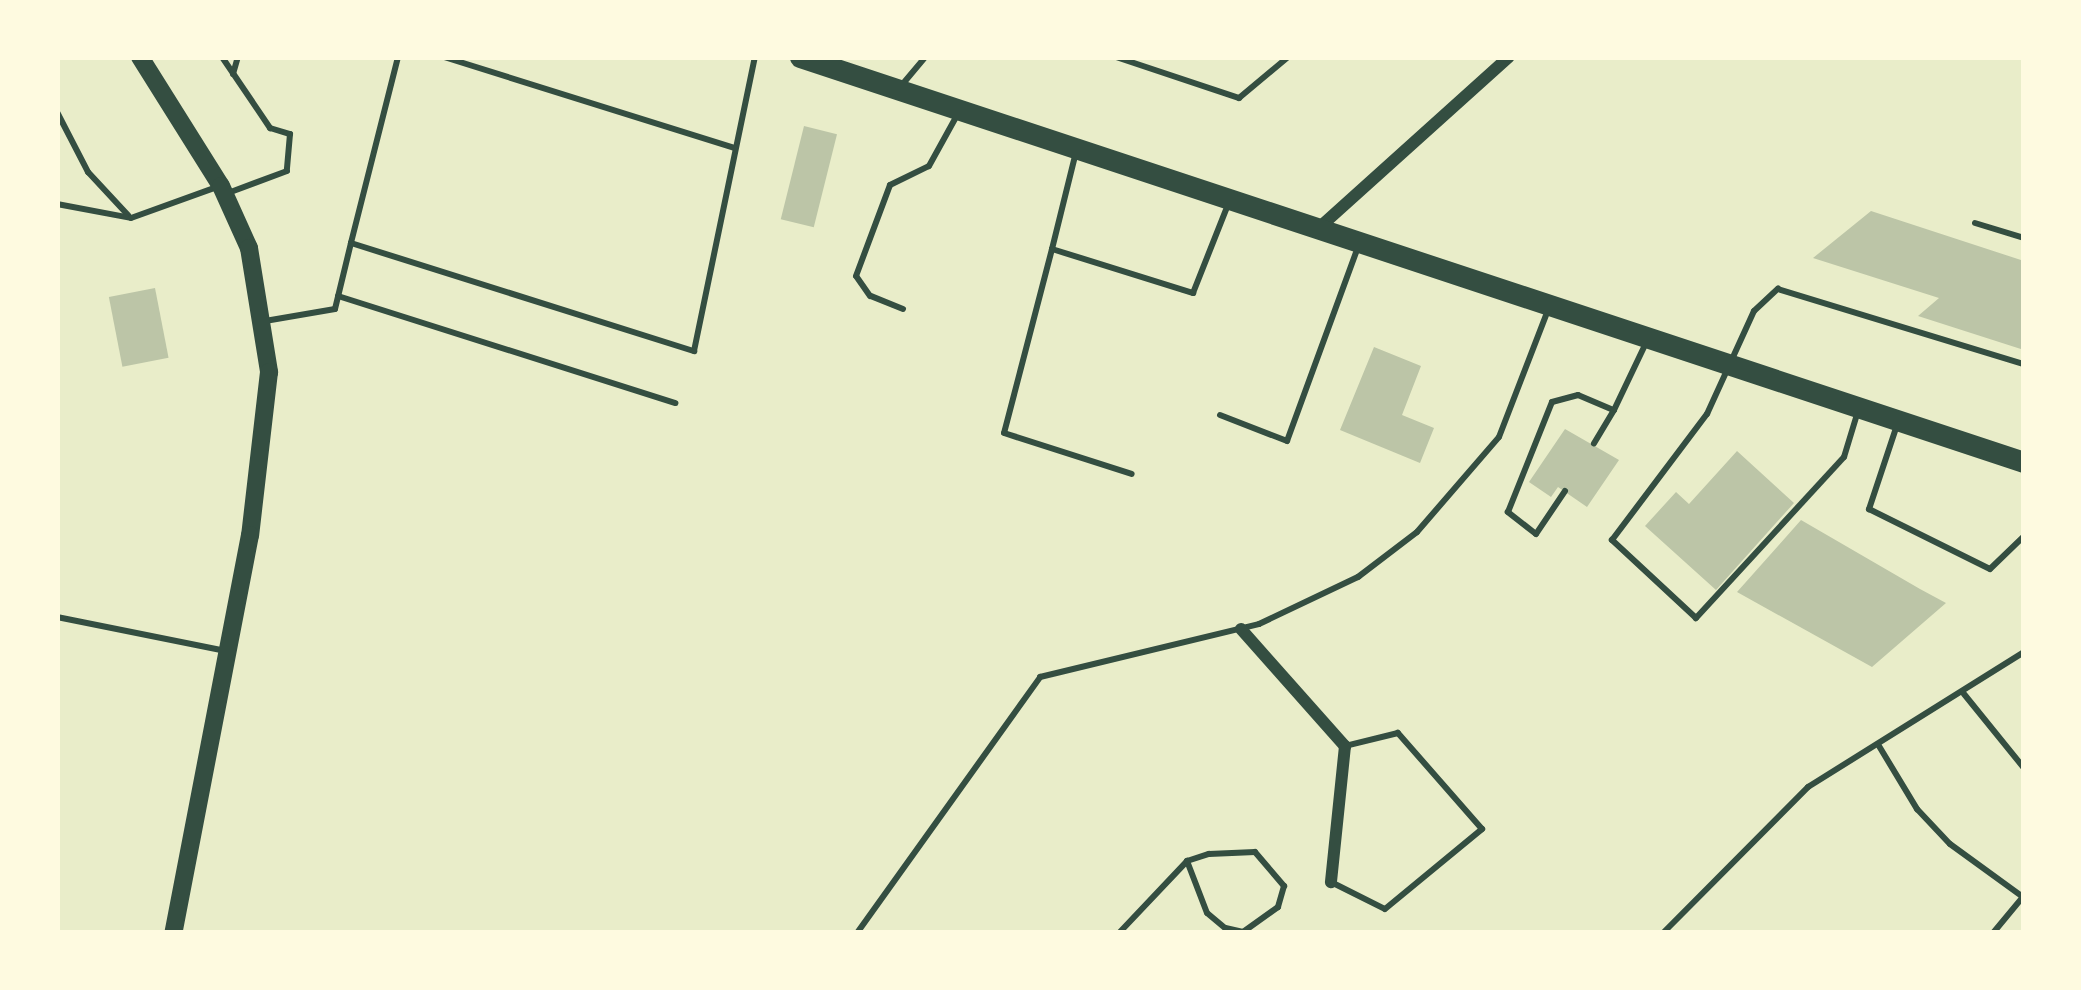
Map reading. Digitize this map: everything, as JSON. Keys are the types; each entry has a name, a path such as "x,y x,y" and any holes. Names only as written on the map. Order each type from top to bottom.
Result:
{"main road":[{"path":"140,57 223,190 248,248 265,322 266,439 173,933"},
{"path":"800,57 845,63 899,89 1321,226 1548,310 2024,463"}],"street":[{"path":"1321,226 1509,57"},
{"path":"1241,629 1345,746 1331,882"}],"lane":[{"path":"57,204 130,218 286,171 290,134 270,128 222,57"},
{"path":"233,74 238,57"},
{"path":"265,322 331,313 398,57"},
{"path":"444,57 735,148"},
{"path":"351,243 694,351 755,57"},
{"path":"899,89 925,57"},
{"path":"1116,57 1239,98 1288,57"},
{"path":"903,309 871,296 856,276 890,185 929,166 960,109"},
{"path":"57,112 88,172 130,218"},
{"path":"1078,147 1004,433 1132,474"},
{"path":"1052,249 1193,293 1231,197"},
{"path":"1975,224 2024,238"},
{"path":"1220,416 1287,441 1360,241"},
{"path":"1858,410 1844,458 1696,618 1612,540 1733,369 1754,311 1778,289 1794,288 2024,364"},
{"path":"338,296 675,403"},
{"path":"857,933 1040,677 1241,629 1358,577 1417,532 1499,437 1548,310"},
{"path":"1594,443 1647,341"},
{"path":"1565,491 1537,534 1508,512 1552,401 1578,395 1614,410"},
{"path":"1898,422 1869,509 1990,569 2024,536"},
{"path":"57,617 228,652"},
{"path":"1663,933 1808,787 1964,694 2024,652"},
{"path":"1964,694 2024,768"},
{"path":"1331,882 1384,909 1482,829 1398,733 1345,746"},
{"path":"1879,746 1950,844 2023,896 1993,933"},
{"path":"1119,933 1186,861 1256,852 1284,886 1278,907 1244,932 1225,928 1207,913 1186,861"}],"building":[{"path":"804,126 837,134 814,227 781,219"},
{"path":"1871,211 2024,261 2024,350 1918,316 1939,298 1813,258"},
{"path":"155,288 169,358 122,367 109,297"},
{"path":"1374,347 1421,366 1402,415 1434,428 1420,463 1340,430"},
{"path":"1565,429 1619,460 1587,507 1558,487 1551,497 1529,482"},
{"path":"1737,451 1794,503 1716,590 1645,526 1676,492 1689,504"},
{"path":"1801,520 1946,603 1872,667 1737,592"}]}
